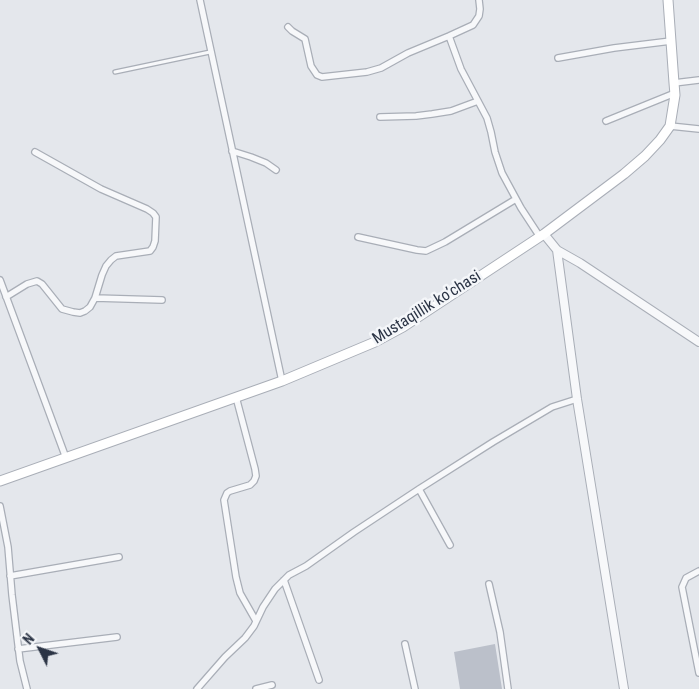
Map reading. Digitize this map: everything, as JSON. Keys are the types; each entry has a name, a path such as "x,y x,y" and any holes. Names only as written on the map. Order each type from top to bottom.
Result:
{"main road":[{"path":"668,0 674,88 670,126"},
{"name":"Mustaqillik ko’chasi","path":"0,481 282,381 374,342 403,327 542,235 624,174 645,156 670,126"}],"street":[{"path":"200,0 282,381"},
{"path":"288,27 306,38 311,66 317,75 367,72 381,68 408,53 473,25 479,16 479,0"},
{"path":"449,36 461,68 492,132 495,152 502,173 516,199 542,235 556,250 699,342"},
{"path":"558,58 614,48 671,41"},
{"path":"606,121 674,88 699,80"},
{"path":"380,117 441,113 478,101"},
{"path":"670,126 699,129"},
{"path":"232,151 266,163 276,170"},
{"path":"6,297 27,284 37,282 42,284 62,309 80,313 90,307 106,266 111,260 116,256 150,250 156,241 155,214 148,209 101,189 35,152"},
{"path":"358,237 426,251 516,199"},
{"path":"556,250 577,399 624,689"},
{"path":"0,280 66,458"},
{"path":"95,298 162,300"},
{"path":"236,397 256,469 256,476 250,485 230,490 225,495 224,500 240,593 256,621"},
{"path":"197,689 225,657 245,638 275,589 289,576 492,442 552,407 577,399"},
{"path":"419,489 450,545"},
{"path":"0,506 8,547 18,649 27,689"},
{"path":"10,576 119,558"},
{"path":"699,571 686,578 682,587 699,673"},
{"path":"284,580 318,680"},
{"path":"489,584 500,632 508,689"},
{"path":"18,649 117,637"},
{"path":"405,644 415,689"},
{"path":"256,689 272,685"}],"lane":[{"path":"116,72 211,52"}],"building":[{"path":"495,644 502,689 460,689 454,652"}]}
